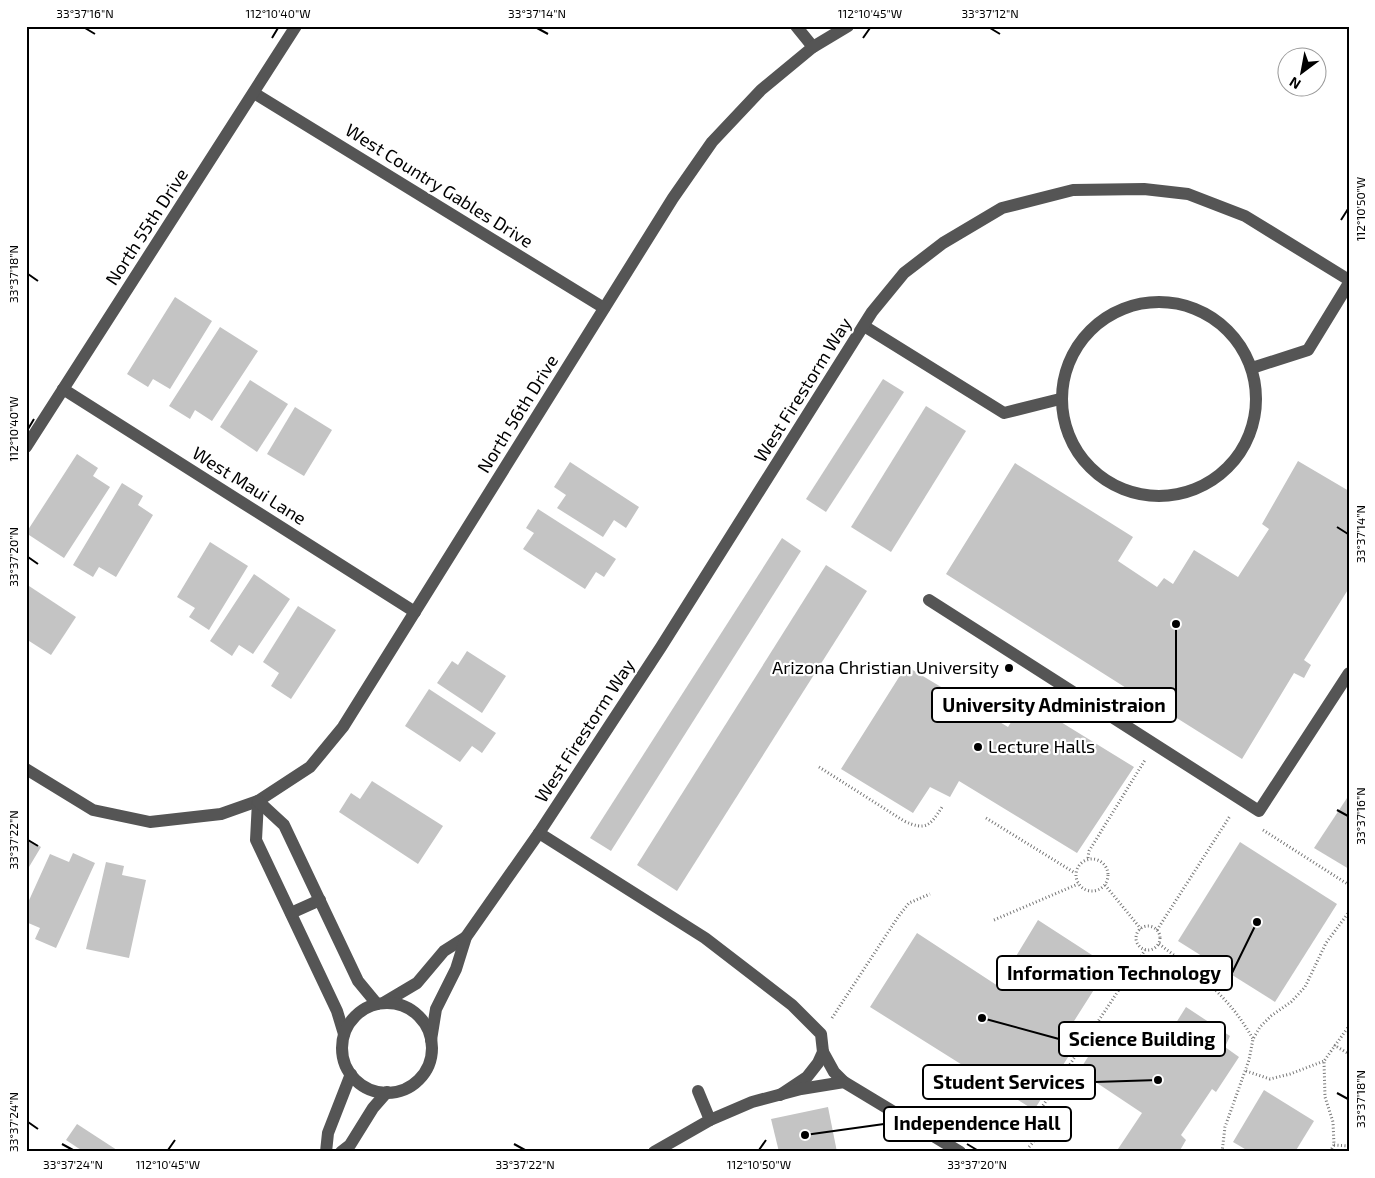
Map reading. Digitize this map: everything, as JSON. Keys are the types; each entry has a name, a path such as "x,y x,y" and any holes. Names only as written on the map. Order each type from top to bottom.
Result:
{"street":[{"name":"North 55th Drive","path":"26,447 296,26"},
{"path":"796,26 813,47"},
{"name":"North 56th Drive","path":"26,769 92,810 150,822 221,814 258,802 310,767 343,727 673,198 712,142 761,90 813,47 848,26"},
{"name":"West Country Gables Drive","path":"254,93 604,308"},
{"name":"West Firestorm Way","path":"432,1040 436,1009 456,968 466,938 539,833 666,638 872,312 904,273 943,243 1002,208 1073,190 1144,189 1188,194 1245,216 1349,282"},
{"path":"1252,368 1308,350 1349,282"},
{"path":"1143,303 1177,303 1209,316 1235,339 1252,368 1257,402 1250,436 1232,464 1205,486 1173,496 1139,495 1107,483 1084,462 1066,432 1060,399 1066,366 1084,335 1111,314 1143,303"},
{"path":"864,326 1004,413 1060,399"},
{"name":"West Maui Lane","path":"63,389 415,612"},
{"path":"928,600 1259,811 1349,673"},
{"path":"258,802 284,826 358,982 381,1003"},
{"path":"258,802 256,840 337,1011 344,1034"},
{"path":"539,833 705,938 792,1005 821,1034 823,1052 834,1072 844,1082 960,1152"},
{"path":"291,913 320,900"},
{"name":"West Firestorm Way","path":"381,1003 416,983 444,951 466,938"},
{"path":"381,1003 400,1004 414,1011 425,1022 432,1040 433,1051 429,1065 421,1078 410,1087 396,1092 381,1092 367,1088 355,1080 346,1068 342,1053 344,1034 348,1025 358,1013 371,1005 381,1003"},
{"path":"780,1095 807,1077 818,1063 823,1052"},
{"path":"326,1152 328,1133 351,1074"},
{"path":"654,1152 710,1120 752,1102 844,1082"},
{"path":"698,1091 710,1120"},
{"path":"341,1152 350,1145 373,1108 387,1092"}],"path":[{"path":"1088,858 1089,851 1148,757"},
{"path":"819,767 915,826 925,826 933,821 942,807"},
{"path":"1157,930 1233,811"},
{"path":"986,818 1075,873"},
{"path":"1088,858 1098,859 1106,866 1108,876 1105,885 1096,891 1086,890 1078,884 1075,873 1079,864 1088,858"},
{"path":"994,920 1078,884"},
{"path":"1105,885 1141,929"},
{"path":"832,1019 898,917 909,903 930,894"},
{"path":"1222,1152 1224,1127 1246,1071 1253,1039 1271,1016 1291,1002 1305,987 1326,943 1349,912"},
{"path":"1147,926 1157,930 1160,937 1159,944 1154,949 1144,950 1141,948 1137,942 1137,934 1141,929 1147,926"},
{"path":"1159,944 1180,959 1213,988 1235,1012 1253,1039"},
{"path":"1029,1147 1040,1133 1042,1107 1144,950"},
{"path":"1330,1152 1334,1145 1333,1122 1325,1097 1324,1061 1349,1026"},
{"path":"1334,1045 1349,1054"},
{"path":"1246,1071 1270,1079 1290,1074 1324,1061"},
{"path":"1334,1145 1349,1146"}],"building":[{"path":"175,297 212,321 170,389 153,379 148,387 127,374"},
{"path":"220,327 258,351 212,421 195,410 190,419 169,406"},
{"path":"883,379 904,392 826,512 806,499"},
{"path":"250,380 288,404 257,452 220,427"},
{"path":"926,406 966,431 891,552 851,527"},
{"path":"295,407 332,430 304,476 267,454"},
{"path":"77,454 98,468 93,476 110,487 64,558 26,533"},
{"path":"1298,461 1349,491 1349,588 1304,660 1311,665 1304,678 1294,673 1242,759 1156,705 1149,715 1137,707 1142,698 946,574 1015,463 1133,537 1118,561 1157,587 1164,578 1173,584 1194,550 1238,577 1269,529 1262,524"},
{"path":"570,462 639,507 626,528 614,520 603,537 557,508 566,495 554,487"},
{"path":"122,483 143,496 138,505 153,515 116,577 99,567 93,577 73,565"},
{"path":"538,509 616,559 604,577 596,572 585,589 523,549 534,533 526,528"},
{"path":"782,538 801,551 611,851 590,838"},
{"path":"210,542 248,566 209,630 189,617 195,608 177,597"},
{"path":"826,565 867,591 677,891 637,865"},
{"path":"254,574 290,599 253,654 239,645 232,656 210,641"},
{"path":"26,584 76,617 51,655 26,639"},
{"path":"298,606 336,630 291,699 271,686 279,673 263,662"},
{"path":"467,651 506,676 482,713 437,683 452,661 458,665"},
{"name":"Lecture Halls","path":"906,666 1008,727 1025,700 1134,767 1077,853 959,781 950,797 930,787 913,813 841,769"},
{"path":"429,689 496,733 482,753 472,746 460,762 405,726"},
{"path":"372,781 443,826 418,864 339,812 351,793 360,799"},
{"path":"1349,795 1349,869 1314,848"},
{"path":"26,838 41,847 26,872"},
{"path":"1240,842 1337,904 1275,1002 1178,941"},
{"path":"73,853 95,863 56,948 35,939 40,928 26,922 26,907 50,854 69,862"},
{"path":"106,862 124,866 122,875 146,880 129,958 86,949"},
{"path":"1038,920 1109,966 1069,1029 1081,1037 1034,1110 870,1007 917,933 998,986"},
{"path":"1186,1007 1230,1036 1225,1047 1239,1057 1216,1092 1212,1089 1181,1135 1186,1140 1179,1152 1123,1152 1118,1149 1142,1113 1079,1071 1111,1021 1159,1050"},
{"path":"1264,1090 1314,1121 1295,1152 1250,1152 1233,1142"},
{"path":"828,1107 837,1152 779,1152 771,1119"},
{"path":"77,1124 120,1152 84,1152 66,1140"}],"place":[{"name":"University Administraion","path":"1176,624"},
{"name":"Arizona Christian University","path":"1009,668"},
{"name":"Lecture Halls","path":"978,747"},
{"name":"Information Technology","path":"1257,922"},
{"name":"Science Building","path":"982,1018"},
{"name":"Student Services","path":"1158,1080"},
{"name":"Independence Hall","path":"805,1135"}]}
